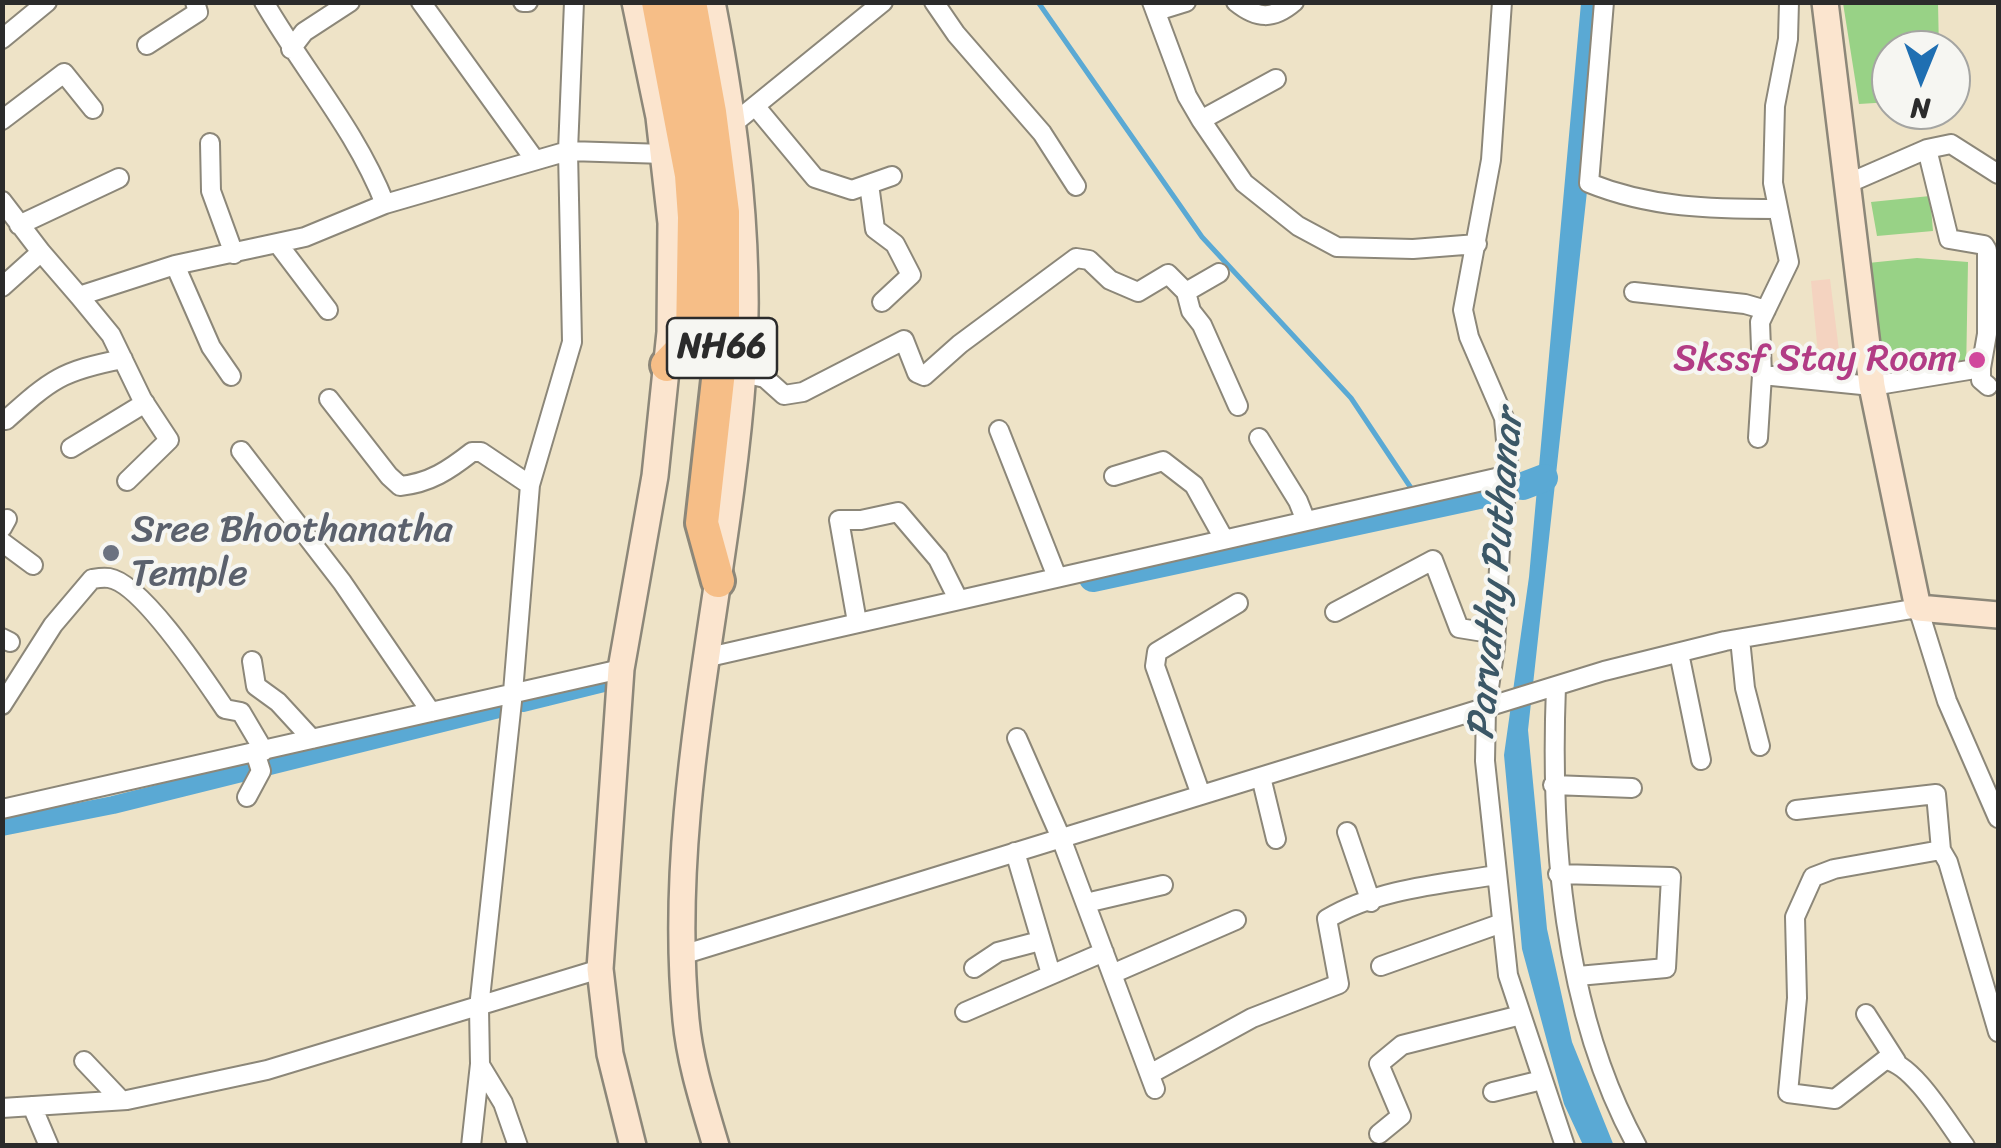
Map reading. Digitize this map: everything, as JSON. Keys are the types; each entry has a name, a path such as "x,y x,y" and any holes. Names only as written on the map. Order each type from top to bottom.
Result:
{"highway":[{"name":"NH66","path":"658,2 691,175 692,338 667,365"},
{"name":"NH66","path":"690,2 723,212 723,335 702,523 718,581"}],"street":[{"path":"2,39 47,2"},
{"path":"147,45 198,12 195,2"},
{"path":"264,2 292,50 355,140 386,204"},
{"path":"292,50 304,32 350,2"},
{"path":"420,2 535,160"},
{"path":"472,1146 480,1064 479,1008 530,485 572,342 568,151 574,2"},
{"path":"633,1146 610,1054 600,970 621,670 655,476 667,365 672,224 665,154 635,2"},
{"path":"712,2 734,123 744,216 742,374 686,818 682,955 686,1024 699,1090 716,1146"},
{"path":"734,123 883,2"},
{"path":"934,2 956,34 1042,133 1076,186"},
{"path":"1186,2 1154,7 1187,96 1244,182 1298,226 1337,247 1413,249 1477,244"},
{"path":"1236,2 1264,17 1274,16 1294,2"},
{"path":"1502,2 1491,160 1464,310 1469,337 1504,418 1508,475 1486,761 1508,975 1566,1146"},
{"path":"1604,2 1589,182 1624,197 1690,208 1777,209"},
{"path":"1758,438 1760,322 1789,262 1773,183 1775,106 1788,39 1789,2"},
{"path":"1825,2 1872,386 1918,608 1947,700 1998,818"},
{"path":"2,120 64,72 93,110"},
{"path":"1201,120 1276,79"},
{"path":"756,107 815,178 852,190 892,176"},
{"path":"210,143 211,191 234,254"},
{"path":"1849,183 1951,144 1998,174"},
{"path":"1762,374 1872,386 1985,377 1987,250 1984,244 1949,240 1927,150"},
{"path":"79,296 175,265 305,237 386,204 568,151 665,154"},
{"path":"19,225 120,178"},
{"path":"869,184 875,229 895,244 911,275 882,302"},
{"path":"2,201 111,335 144,403 169,440 127,481"},
{"path":"278,244 328,310"},
{"path":"2,287 41,252"},
{"path":"742,374 765,378 784,395 803,392 904,340 916,373 924,376 974,332 1076,258 1089,260 1110,280 1138,292 1168,274 1186,292 1191,311 1202,325 1238,406"},
{"path":"175,265 212,347 231,376"},
{"path":"1186,292 1219,273"},
{"path":"1634,292 1745,304 1766,310"},
{"path":"6,420 50,380 83,366 122,359"},
{"path":"329,400 400,486 417,484 446,472 472,452 481,452 530,485"},
{"path":"71,448 144,403"},
{"path":"999,430 1057,577"},
{"path":"1259,438 1306,520"},
{"path":"241,452 342,582 431,712"},
{"path":"1114,476 1163,461 1194,485 1224,539"},
{"path":"709,656 1508,475"},
{"path":"857,622 839,520 898,512 938,559 958,599"},
{"path":"2,542 34,565"},
{"path":"1335,612 1433,560 1459,628 1496,634"},
{"path":"2,705 75,596 92,579 110,578 132,593 178,640 225,709 241,712 259,759 247,797"},
{"path":"1200,795 1155,666 1157,652 1238,603"},
{"path":"682,955 1536,692 1679,652 1918,608 1998,616"},
{"path":"1740,639 1745,688 1760,746"},
{"path":"1679,652 1701,760"},
{"path":"252,661 256,686 278,702 312,739"},
{"path":"2,809 259,759 312,739 621,670"},
{"path":"1556,686 1553,785 1558,874 1578,976 1610,1086 1637,1146"},
{"path":"1017,738 1061,838 1152,1082 1252,1018 1339,984 1327,919 1343,910 1416,889 1498,876"},
{"path":"1260,777 1276,839"},
{"path":"1553,785 1632,788"},
{"path":"1796,810 1936,794 1941,850 1948,862 1998,1032"},
{"path":"1347,832 1371,902"},
{"path":"1896,1061 1884,1060 1835,1099 1788,1093 1798,998 1794,917 1813,877 1834,869 1941,850"},
{"path":"1015,852 1051,974"},
{"path":"1558,874 1672,877 1666,968 1578,976"},
{"path":"1086,903 1163,885"},
{"path":"1112,974 1236,920"},
{"path":"1381,966 1502,923"},
{"path":"974,968 998,952 1040,941"},
{"path":"965,1012 1104,952"},
{"path":"2,1108 121,1100 267,1070 600,970"},
{"path":"1866,1014 1896,1061 1908,1071 1965,1146"},
{"path":"1379,1134 1400,1116 1379,1064 1402,1045 1521,1015"},
{"path":"84,1061 121,1100"},
{"path":"480,1064 502,1104 518,1146"},
{"path":"1493,1092 1542,1080"},
{"path":"32,1106 49,1146"}],"shaded area":[{"path":"1830,279 1841,366 1819,364 1811,281"}],"green space":[{"path":"1843,3 1938,3 1939,30 1871,30 1871,103 1859,104"},
{"path":"1930,196 1933,231 1877,236 1871,202"},
{"path":"1917,258 1968,262 1966,375 1884,387 1868,263"}],"water":[{"path":"1581,3 1601,3 1590,164 1528,730 1547,929 1572,1042 1614,1146 1583,1145 1564,1104 1522,949 1504,755 1529,577"}],"waterway":[{"path":"1038,2 1202,237 1351,398 1413,491"},
{"name":"Parvathy Puthanar","path":"1523,486 1544,478"},
{"name":"Parvathy Puthanar","path":"1093,578 1502,490"},
{"path":"523,703 612,681"},
{"path":"2,827 113,805 503,708"}],"place":[{"name":"Skssf Stay Room","path":"1977,360"},
{"name":"Sree Bhoothanatha Temple","path":"111,553"}]}
